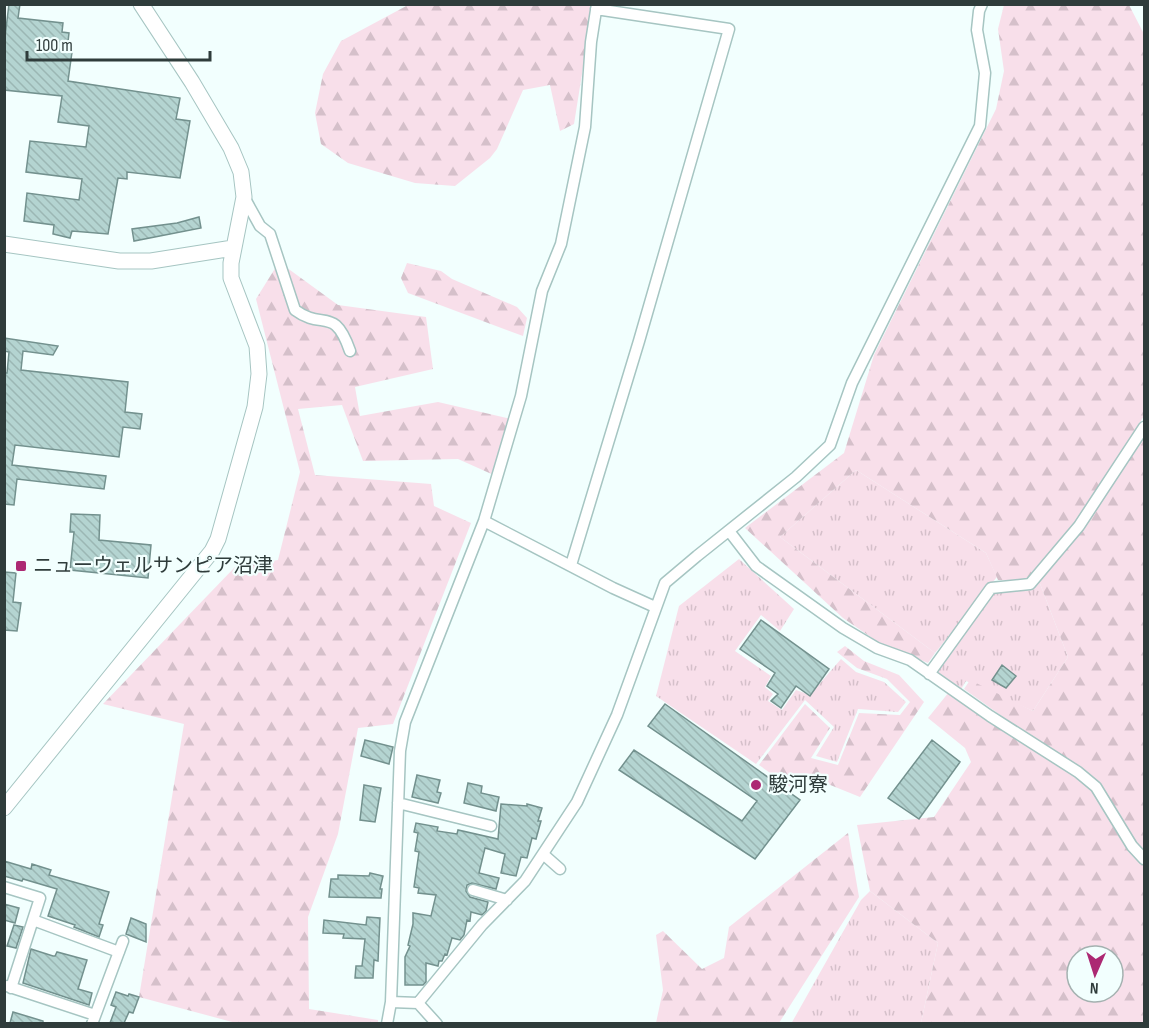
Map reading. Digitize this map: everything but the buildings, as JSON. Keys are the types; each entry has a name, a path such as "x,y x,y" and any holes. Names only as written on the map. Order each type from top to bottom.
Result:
{"street":[{"path":"4,808 212,551 218,539 255,407 259,374 257,346 231,278 233,248 244,197 241,172 231,148 192,81 141,4"},
{"path":"418,1003 482,925 525,881 577,802 617,715 665,583 796,477 830,445 852,383 980,126 985,73 977,30 982,4"},
{"path":"387,1023 391,1002 400,751 405,722 484,521 521,396 542,291 561,244 585,127 591,42 597,7 729,29 639,341 571,565"},
{"path":"244,197 260,226 270,234 295,310 303,316 331,321 345,336 350,351"},
{"path":"4,244 119,261 151,261 233,248"},
{"path":"929,674 991,588 1029,584 1037,575 1079,526 1144,427"},
{"path":"484,521 655,608"},
{"path":"729,531 756,566 843,628 877,648 910,660 990,716 1053,754 1096,786 1132,846 1144,859"},
{"path":"398,803 491,826"},
{"path":"543,854 560,869"},
{"path":"4,886 40,898 8,987 93,1019 121,947 33,920"},
{"path":"473,890 507,900"},
{"path":"391,1002 418,1003 437,1023"}],"green space":[{"path":"410,4 593,5 574,124 560,131 550,85 523,90 497,149 490,158 455,186 415,183 348,163 321,144 315,113 323,74 341,41"},
{"path":"1004,5 1129,5 1144,34 1144,416 1062,542 1024,581 998,580 986,553 856,470 780,537 935,653 928,663 878,642 843,618 745,528 844,453 874,355 996,109 1004,71 998,29"},
{"path":"279,262 338,305 426,317 433,369 355,387 360,416 438,402 511,419 496,476 458,459 363,461 342,405 298,409 315,475 431,484 434,506 471,523 393,724 358,728 338,834 308,917 309,1009 378,1020 378,1023 236,1023 139,997 184,724 103,704 235,567 278,560 300,472 256,299"},
{"path":"407,263 441,271 452,279 517,307 527,318 523,336 408,293 401,278"},
{"path":"1144,433 1144,853 1099,786 964,689 970,680 1033,711 1068,657 1039,581"},
{"path":"856,470 986,553 997,577 935,653 780,537"},
{"path":"739,559 794,609 780,631 761,615 735,651 771,676 765,687 773,694 768,701 782,710 796,690 810,695 841,659 856,672 884,682 906,702 898,712 858,709 837,762 816,756 834,727 805,700 756,764 656,696 679,606"},
{"path":"1039,581 1068,657 1033,711 966,681 960,691 928,668 991,588"},
{"path":"845,646 864,661 899,675 924,702 860,797 808,776 794,790 759,765 805,704 830,728 811,758 838,765 859,713 900,715 910,702 887,679 857,668 837,652"},
{"path":"949,692 1090,782 1144,858 1144,1023 921,1023 938,943 870,891 857,825 934,817 971,762 965,748 928,718"},
{"path":"848,833 859,897 779,1023 656,1023 663,990 656,935 663,931 702,969 724,958 729,927"},
{"path":"870,891 938,943 921,1023 791,1024 861,900"}],"place":[{"name":"ニューウェルサンピア沼津","path":"21,566"},
{"name":"駿河寮","path":"756,785"}]}
